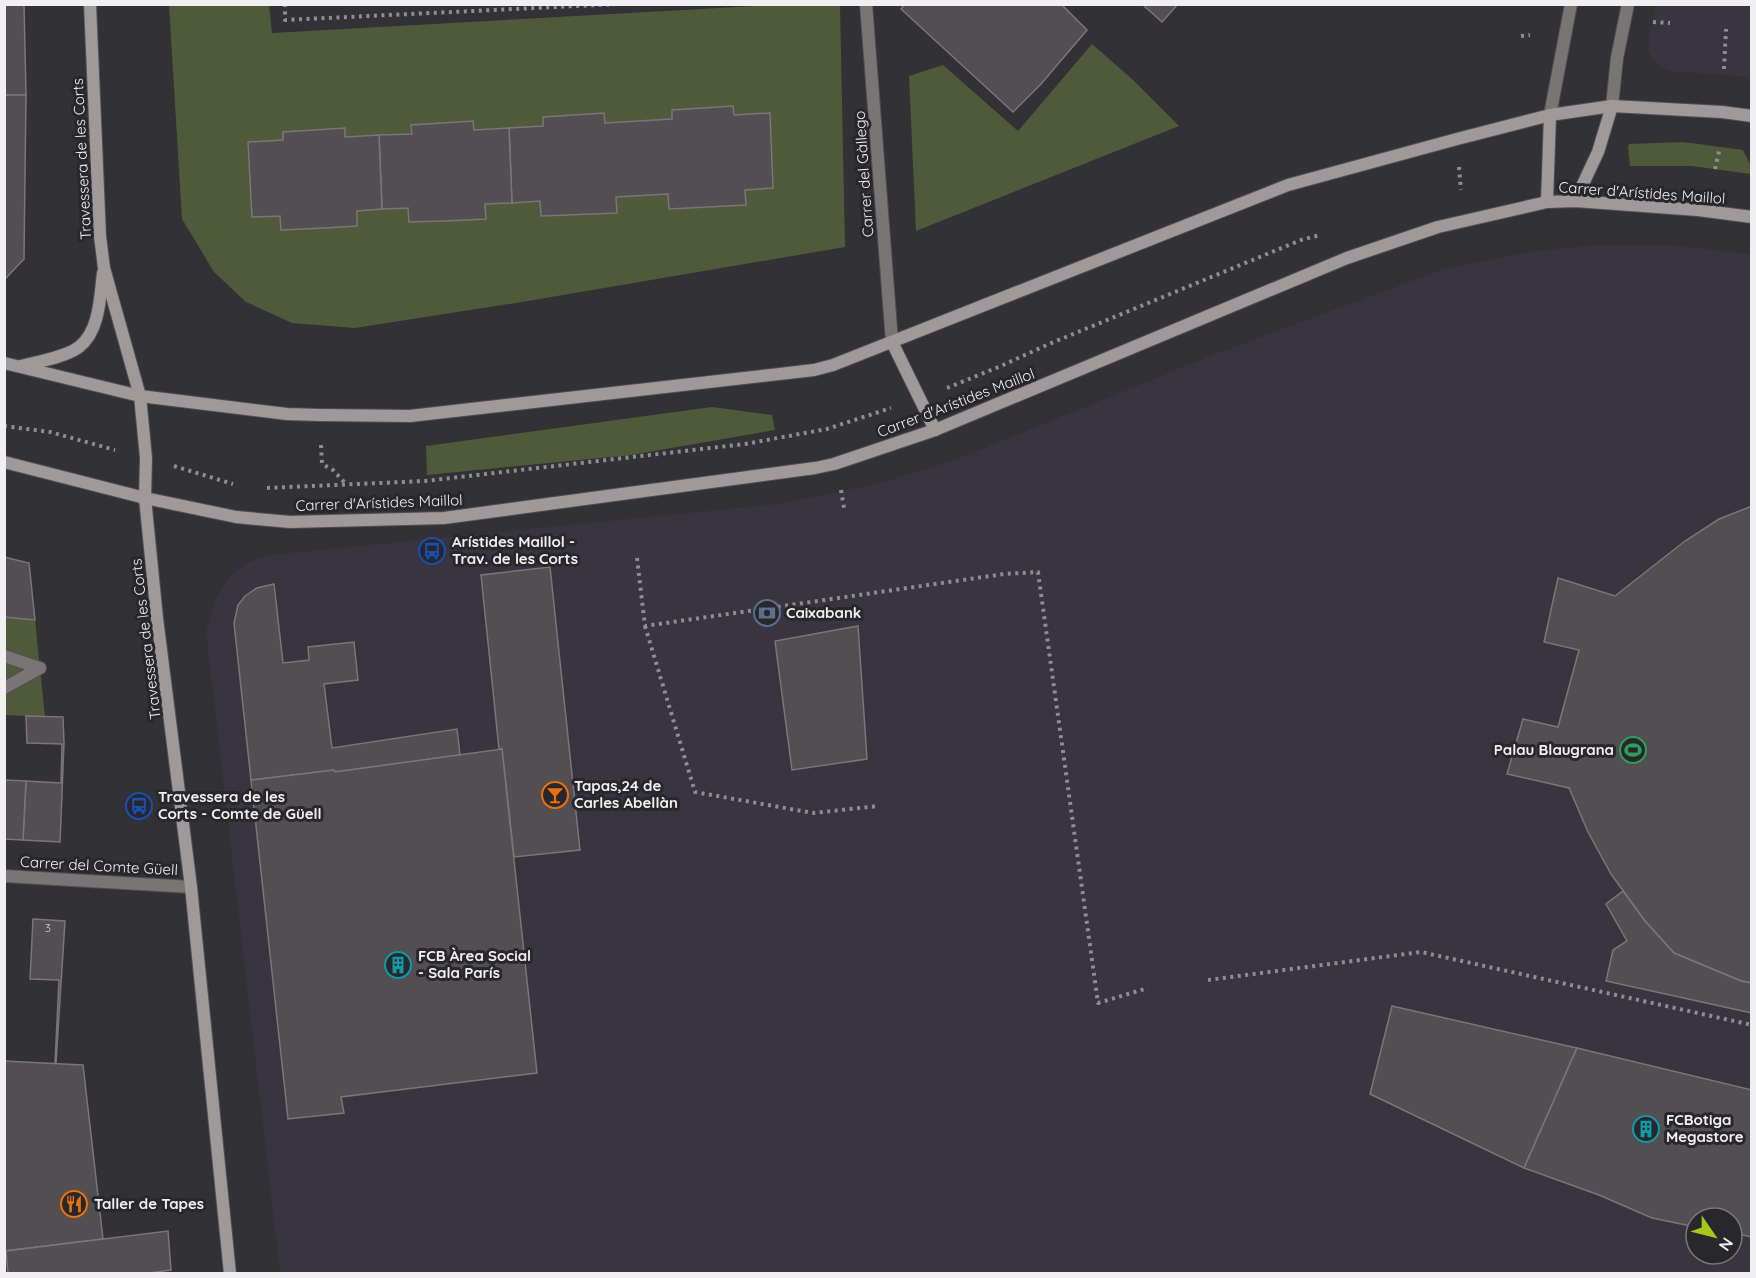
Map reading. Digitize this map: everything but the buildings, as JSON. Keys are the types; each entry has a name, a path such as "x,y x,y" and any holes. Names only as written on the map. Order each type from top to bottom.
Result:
{"street":[{"name":"Travessera de les Corts","path":"90,4 100,236 104,268 140,396 146,458 145,498 156,618 191,887 230,1274"},
{"name":"Carrer del Gàllego","path":"866,4 892,342"},
{"path":"1547,202 1550,115 1571,4"},
{"path":"1575,201 1598,152 1612,106 1617,58 1628,4"},
{"path":"4,363 140,396 319,416 410,416 814,370 892,342 1288,185 1550,115 1612,106 1722,112 1752,116"},
{"name":"Carrer d'Arístides Maillol","path":"4,462 145,498 236,518 290,522 444,518 815,468 834,464 935,430 1347,258 1438,227 1547,202 1575,201 1698,210 1752,217"},
{"path":"20,367 72,351 84,342 96,320 104,268"},
{"path":"892,342 935,430"},
{"path":"4,656 40,668 4,688"},
{"name":"Carrer del Comte Güell","path":"4,876 191,887"}],"path":[{"path":"285,4 285,20 618,4"},
{"path":"1652,22 1670,23"},
{"path":"1724,69 1726,29"},
{"path":"1521,36 1530,34"},
{"name":"Carrer d'Arístides Maillol","path":"1715,169 1720,147"},
{"path":"1459,165 1461,190"},
{"path":"319,416 322,464 333,470 346,483"},
{"path":"4,426 50,432"},
{"path":"260,488 425,481 745,444 837,426"},
{"path":"840,489 844,508"},
{"path":"637,558 645,626 695,792 813,813 878,806"},
{"path":"645,626 1004,574 1038,572 1098,1004 1148,988"},
{"path":"1208,980 1421,952 1752,1025"}],"shaded area":[{"path":"1656,5 1751,5 1751,77 1669,71 1654,62 1648,51"},
{"path":"1597,245 1668,245 1751,254 1751,1273 280,1273 206,632 215,600 231,575 247,563 270,555 778,504 876,484 955,460 1215,354 1443,269 1535,251"}],"green space":[{"path":"169,5 269,5 272,33 773,5 840,5 845,247 355,328 292,323 246,302 214,272 182,219"},
{"path":"1092,44 1132,79 1179,126 916,231 909,76 943,65 1018,131"},
{"path":"1683,142 1743,150 1751,166 1751,174 1692,166 1630,166 1629,144"},
{"path":"712,407 772,415 775,430 631,455 427,475 426,446"},
{"path":"4,617 35,620 45,717 5,715"}],"place":[{"name":"Arístides Maillol - Trav. de les Corts","path":"432,551"},
{"name":"Caixabank","path":"767,613"},
{"name":"Palau Blaugrana","path":"1633,750"},
{"name":"Tapas,24 de Carles Abellàn","path":"555,795"},
{"name":"Travessera de les Corts - Comte de Güell","path":"139,806"},
{"name":"FCB Àrea Social - Sala París","path":"398,965"},
{"name":"FCBotiga Megastore","path":"1646,1129"},
{"name":"Taller de Tapes","path":"74,1204"}]}
